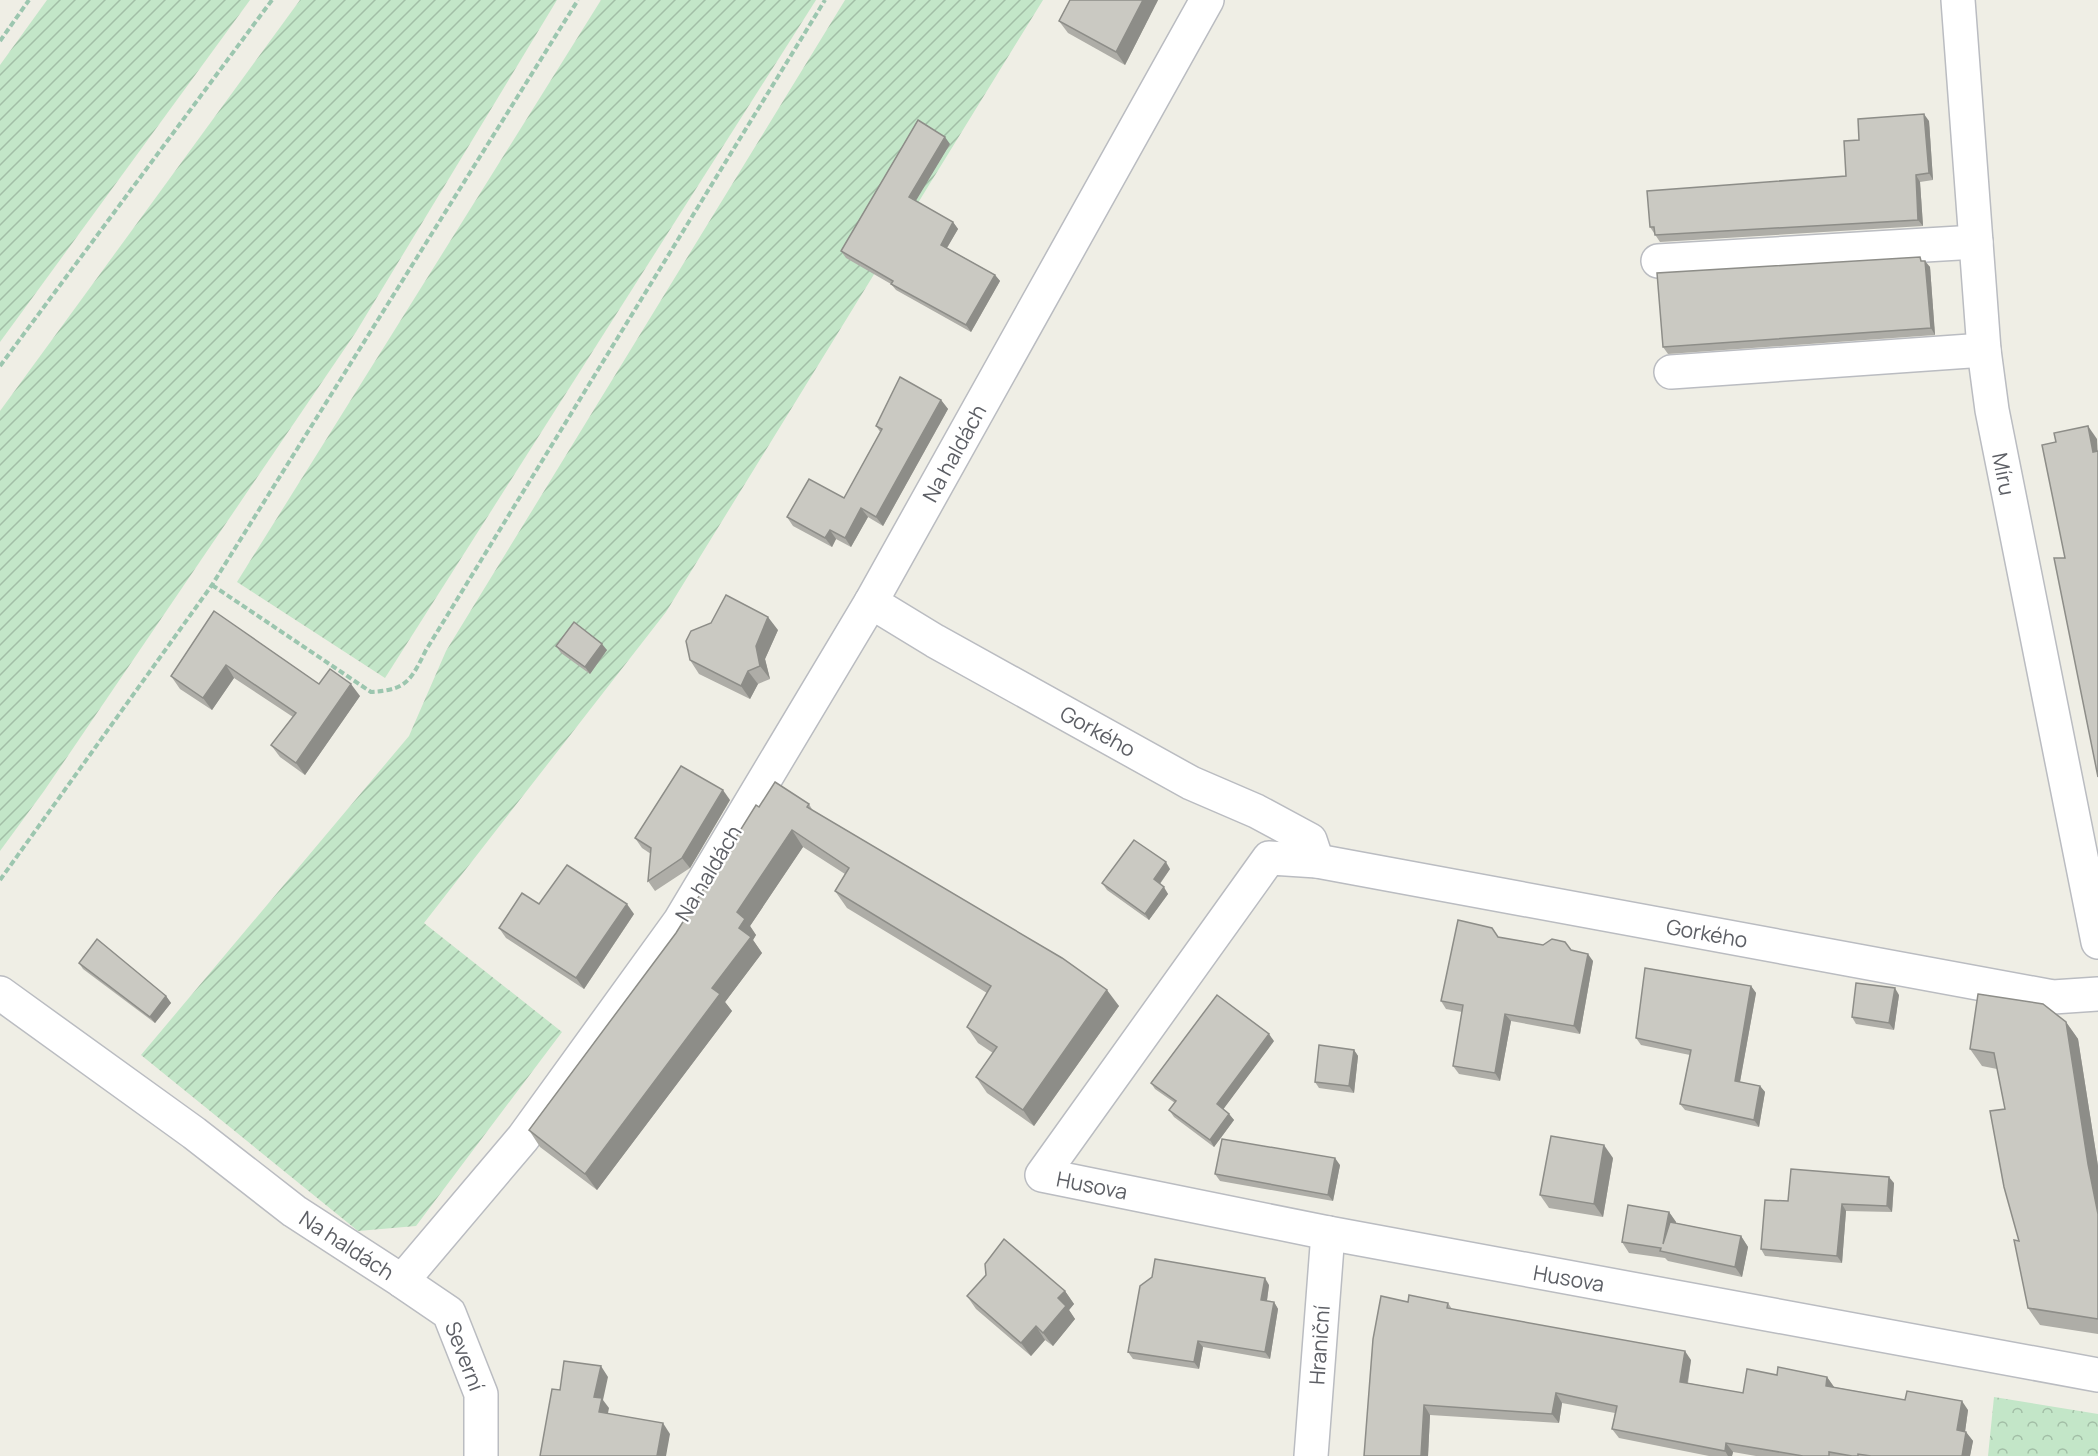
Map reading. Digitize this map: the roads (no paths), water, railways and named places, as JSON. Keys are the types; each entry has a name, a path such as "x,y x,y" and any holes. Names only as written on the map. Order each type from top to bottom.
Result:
{"street":[{"name":"Na haldách","path":"0,993 194,1133 294,1211 402,1281 523,1138 680,921 871,602 1208,0"},
{"name":"Míru","path":"1958,0 1984,350 1992,410 2098,942"},
{"path":"1658,261 1976,242"},
{"path":"1671,372 1984,350"},
{"name":"Gorkého","path":"871,602 935,641 1191,783 1256,811 1310,840 1317,861"},
{"name":"Gorkého","path":"1042,1175 1269,858 1317,861 2053,997 2098,994"},
{"name":"Husova","path":"1042,1175 1328,1233 2098,1375"},
{"name":"Hraniční","path":"1311,1456 1328,1233"},
{"name":"Severní","path":"402,1281 449,1313 481,1394 481,1456"}]}
